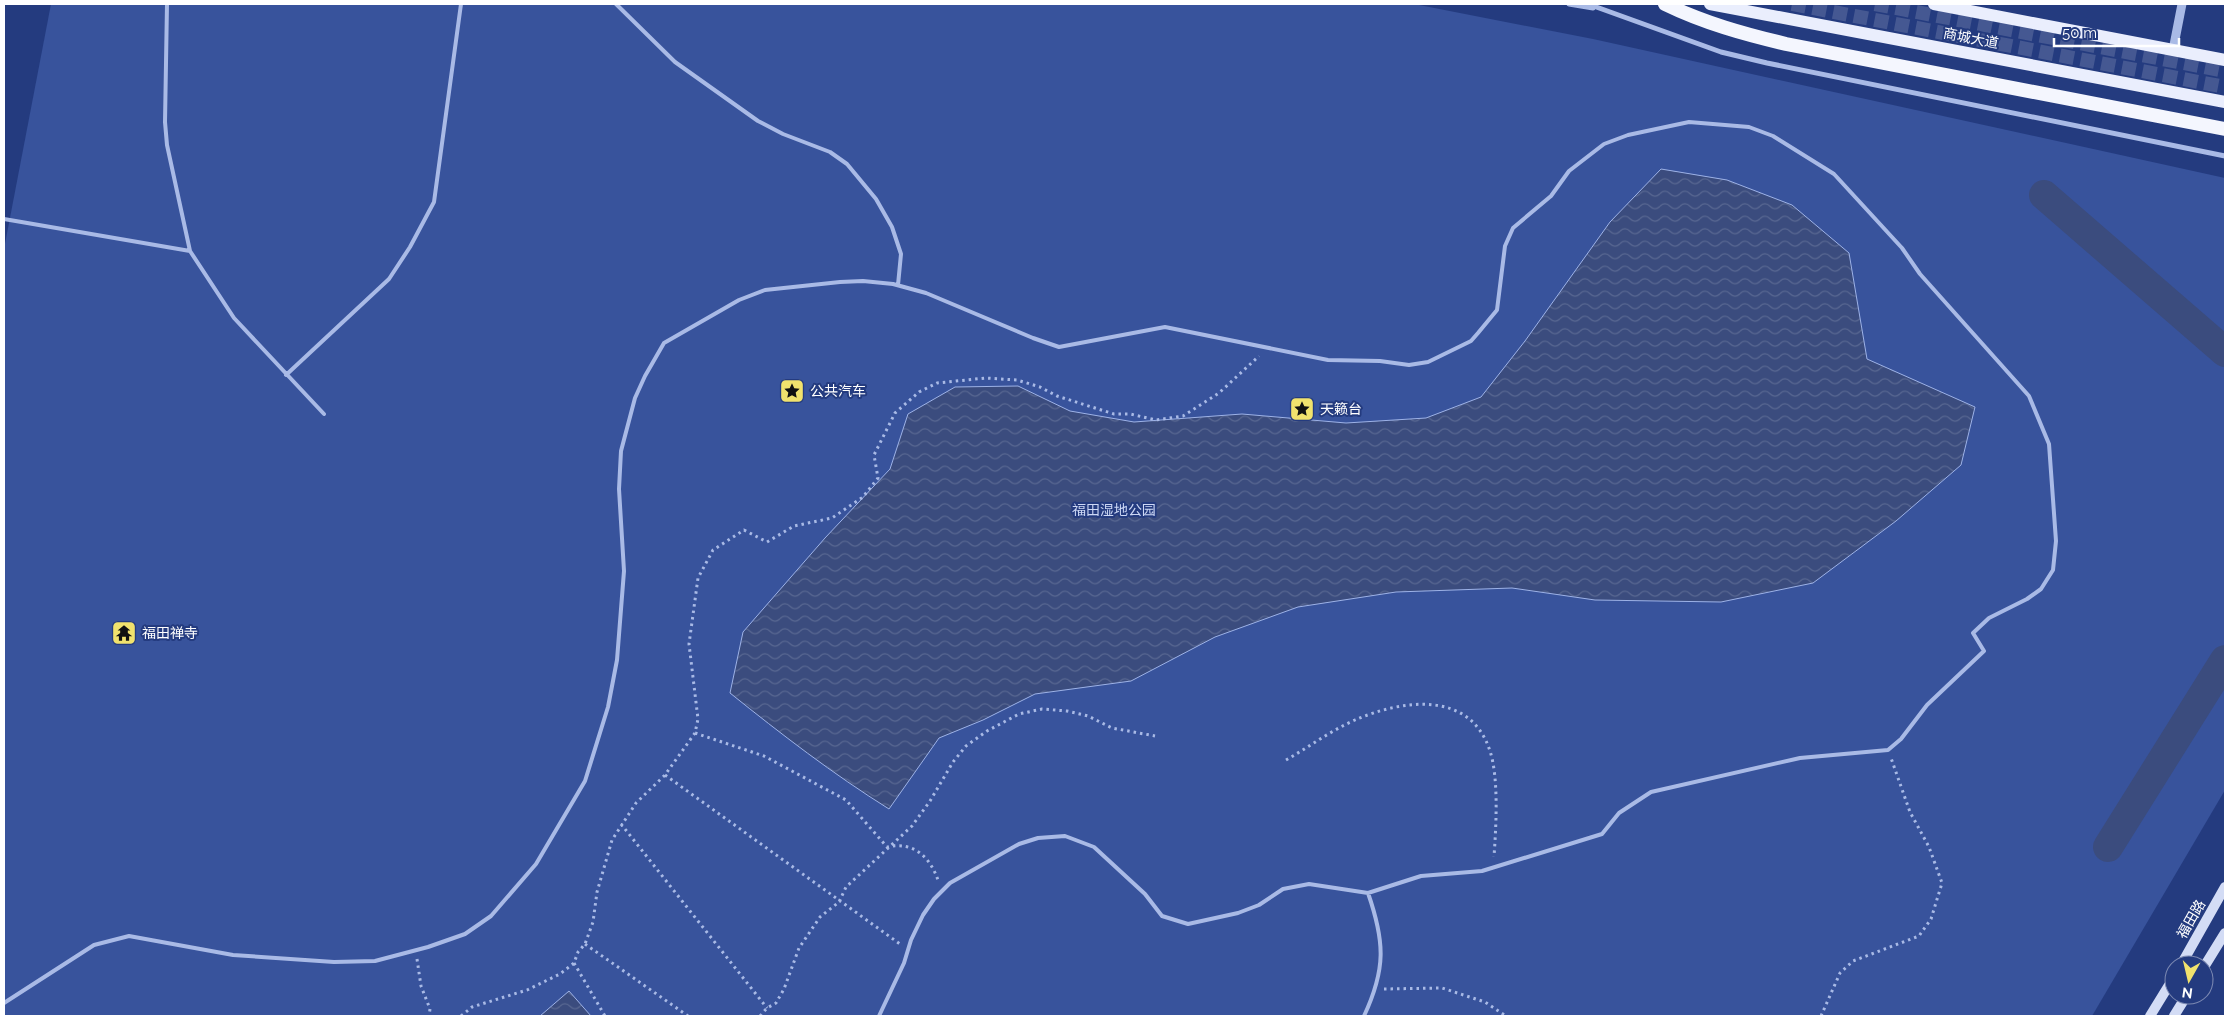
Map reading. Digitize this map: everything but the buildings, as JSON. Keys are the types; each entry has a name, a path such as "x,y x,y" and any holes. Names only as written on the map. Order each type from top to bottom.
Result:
{"highway":[{"path":"1665,4 1692,16 1736,31 1786,44 2225,129"}],"main road":[{"name":"商城大道","path":"1710,4 2225,102"},
{"name":"商城大道","path":"1934,4 2225,60"},
{"name":"福田路","path":"2187,955 2225,887"},
{"path":"2211,955 2225,933"},
{"path":"2150,1016 2164,993"},
{"path":"2174,1016 2181,1005"}],"street":[{"path":"1569,4 1599,10 1721,52 1758,61 2225,156"},
{"path":"1588,4 1599,10"},
{"path":"2173,50 2182,4"}],"lane":[{"path":"167,4 164,76 165,122 190,251 234,318 324,414"},
{"path":"286,375 389,279 410,247 434,202 461,4"},
{"path":"616,4 675,62 758,121 783,134 830,152 847,164 876,198 892,227 901,254 898,285"},
{"path":"4,1003 94,944 129,936 233,955 334,962 375,961 465,934 491,916 536,864 585,781 610,698 617,660 624,571 619,489 622,451 636,398 645,376 664,343 739,300 764,290 863,281 898,285 934,296 1059,347 1086,340 1165,327 1328,360 1380,361 1409,365 1428,362 1471,341 1497,310 1504,246 1513,228 1551,196 1569,171 1586,157 1604,144 1628,135 1689,122 1749,127 1772,136 1834,174 1902,248 1920,274 2029,396 2049,444 2056,541 2053,570 2041,589 2027,599 1989,618 1973,632 1984,651 1927,705 1901,739 1888,750 1800,758 1650,792 1619,813 1602,834 1482,871 1421,876 1368,893 1342,891 1309,884 1283,889 1259,905 1238,913 1188,924 1162,916 1145,894 1094,847 1065,836 1038,838 1019,844 950,883 942,891 923,915 880,1016"},
{"path":"4,219 190,251"},
{"path":"1364,1016 1377,989 1380,943 1378,921 1368,893"}],"path":[{"path":"461,1016 472,1007 528,990 560,974 574,963 578,952 585,944 592,922 603,867 612,840 636,803 664,775 695,733 698,720 694,696 690,634 698,578 713,550 744,530 767,542 794,526 832,518 863,497 878,478 874,455 884,431 895,413 919,392 937,383 961,379 1017,380 1040,387 1056,396 1114,414 1130,414 1156,420 1183,416 1219,393 1267,348"},
{"path":"1286,760 1332,731 1388,708 1428,703 1459,710 1478,727 1490,751 1496,821 1494,867"},
{"path":"760,1016 767,1008 776,1003 784,989 791,965 820,917 840,902 846,887 887,847 912,826 930,802 944,775 966,746 1000,722 1020,714 1042,709 1066,711 1088,716 1112,728 1155,736"},
{"path":"695,733 764,756 846,800 887,847"},
{"path":"1821,1016 1840,973 1853,961 1920,936 1931,919 1942,884 1929,847 1910,812 1888,750"},
{"path":"664,775 908,950"},
{"path":"621,824 767,1008"},
{"path":"887,847 909,846 925,855 942,891"},
{"path":"585,944 688,1016"},
{"path":"416,950 421,986 430,1009 430,1016"},
{"path":"574,963 605,1016"},
{"path":"1377,989 1442,988 1485,1002 1506,1016"}],"green space":[{"name":"福田湿地公园","path":"51,4 1414,4 1593,39 2225,178 2225,790 2092,1016 4,1016 4,249"}],"water":[{"path":"1661,169 1727,180 1792,205 1849,253 1867,359 1975,407 1961,465 1896,521 1813,583 1721,602 1595,600 1512,588 1396,592 1298,607 1215,637 1131,681 1035,694 983,720 939,738 889,809 768,724 730,693 743,632 825,538 890,469 908,414 955,387 1018,386 1070,411 1134,422 1242,414 1346,423 1426,418 1481,397 1525,341 1610,222"},
{"path":"569,991 591,1016 540,1016"}],"waterway":[{"path":"2044,195 2225,352"},
{"path":"2108,847 2225,660"}],"tunnel":[{"path":"1792,4 2225,87"},
{"path":"1875,4 2225,71"}],"place":[{"name":"公共汽车","path":"792,391"},
{"name":"天籁台","path":"1302,409"},
{"name":"福田禅寺","path":"124,633"}]}
